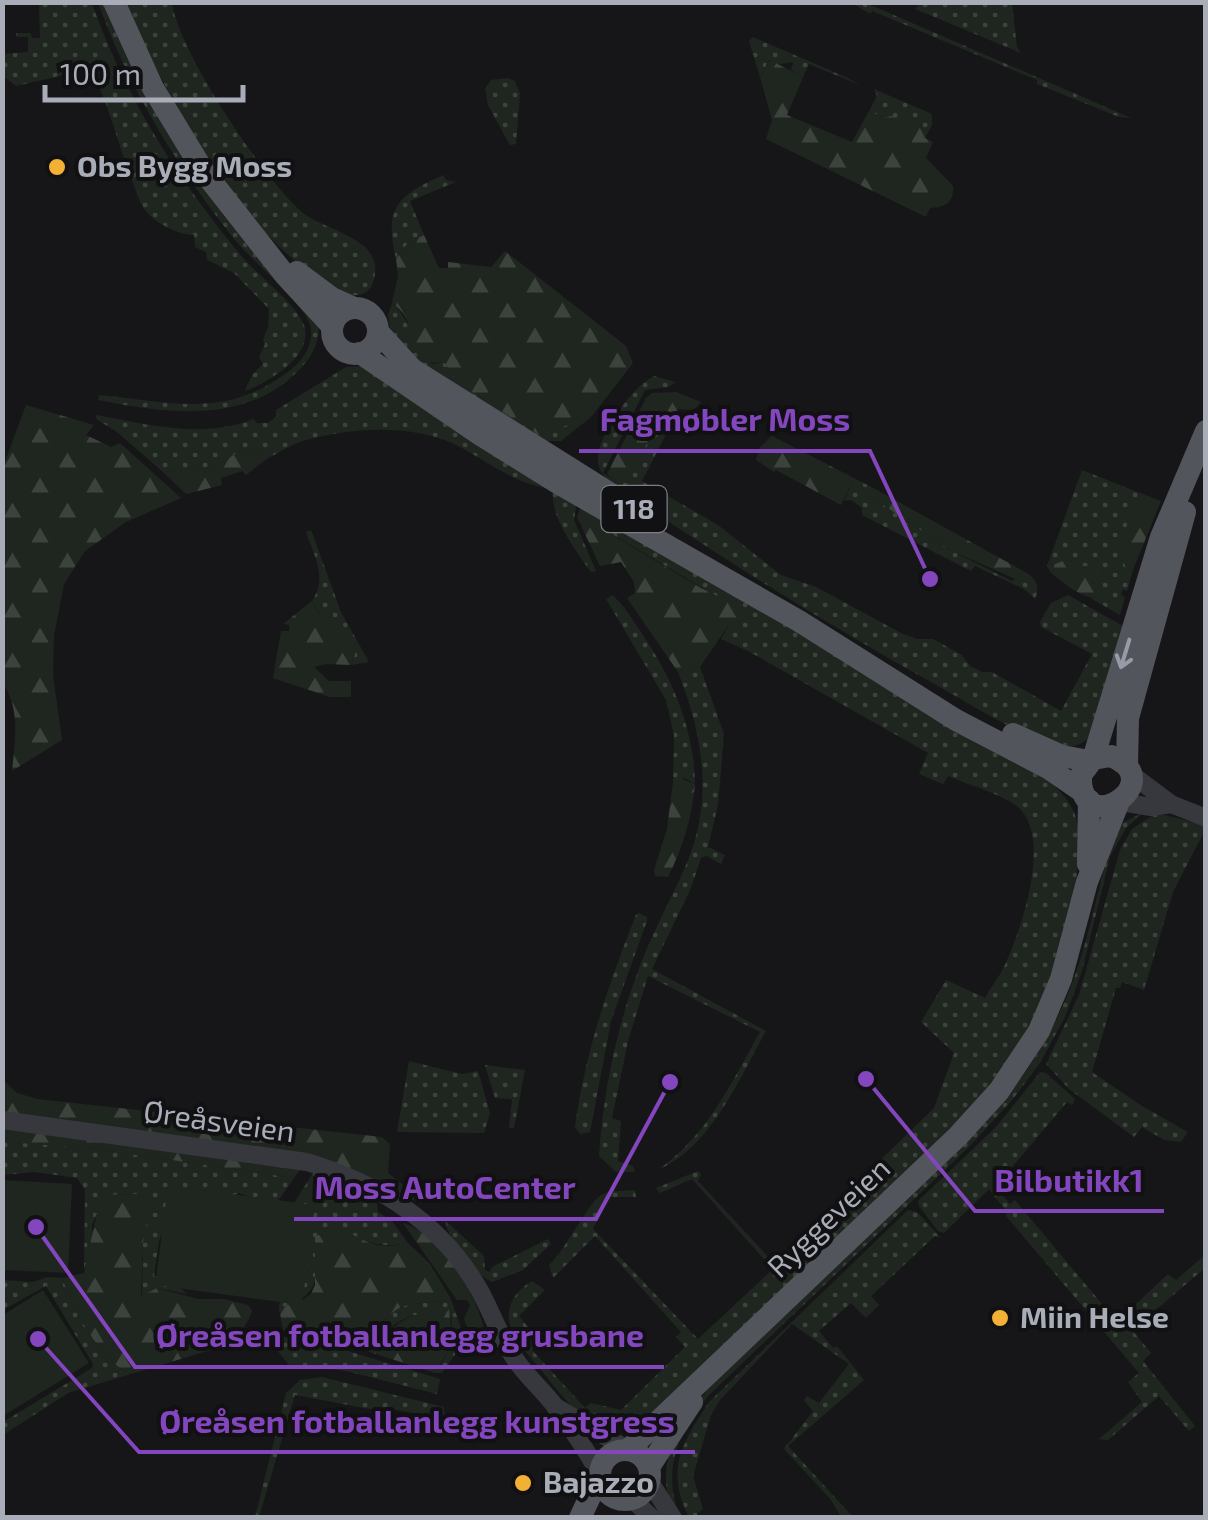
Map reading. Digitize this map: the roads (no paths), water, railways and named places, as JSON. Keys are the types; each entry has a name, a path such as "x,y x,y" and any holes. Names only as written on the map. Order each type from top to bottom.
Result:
{"main road":[{"name":"118","path":"114,2 138,60 186,144 285,275 332,326 332,338 339,348 360,354 556,482 798,621 956,720 1048,768 1086,796 1108,806 1119,803"},
{"name":"118","path":"266,248 309,282 352,307 370,312 378,332 400,358 434,384 746,579 992,723 1062,756 1091,760 1111,756 1129,770"},
{"path":"332,326 341,311 352,307"},
{"path":"360,354 373,346 378,332"},
{"path":"1086,796 1081,776 1091,760 1160,538 1206,431"},
{"path":"1119,803 1130,789 1128,718 1182,520 1206,455"},
{"name":"Ryggeveien","path":"1086,796 1087,882"},
{"name":"Ryggeveien","path":"628,1450 958,1136 999,1091 1039,1031 1054,996 1087,882 1119,803"},
{"name":"Ryggeveien","path":"649,1474 705,1377"},
{"path":"580,1518 606,1459 620,1450 628,1450 641,1456 649,1474 643,1493 608,1518"},
{"path":"600,1475 606,1491 620,1500 630,1500"}],"street":[{"path":"1129,770 1171,804 1206,818"},
{"path":"1119,803 1171,804"},
{"name":"Øreåsveien","path":"2,1120 291,1159 334,1170 385,1193 415,1214 451,1250 480,1291 518,1362 556,1407 600,1475"},
{"name":"Øreåsveien","path":"556,1407 628,1450"},
{"path":"649,1474 672,1518"},
{"path":"630,1500 652,1518"}],"place":[{"name":"Obs Bygg Moss","path":"57,167"},
{"name":"Fagmøbler Moss","path":"930,579"},
{"name":"Bilbutikk1","path":"866,1079"},
{"name":"Moss AutoCenter","path":"670,1082"},
{"name":"Øreåsen fotballanlegg grusbane","path":"36,1227"},
{"name":"Miin Helse","path":"1000,1318"},
{"name":"Øreåsen fotballanlegg kunstgress","path":"38,1339"},
{"name":"Bajazzo","path":"523,1483"}]}
